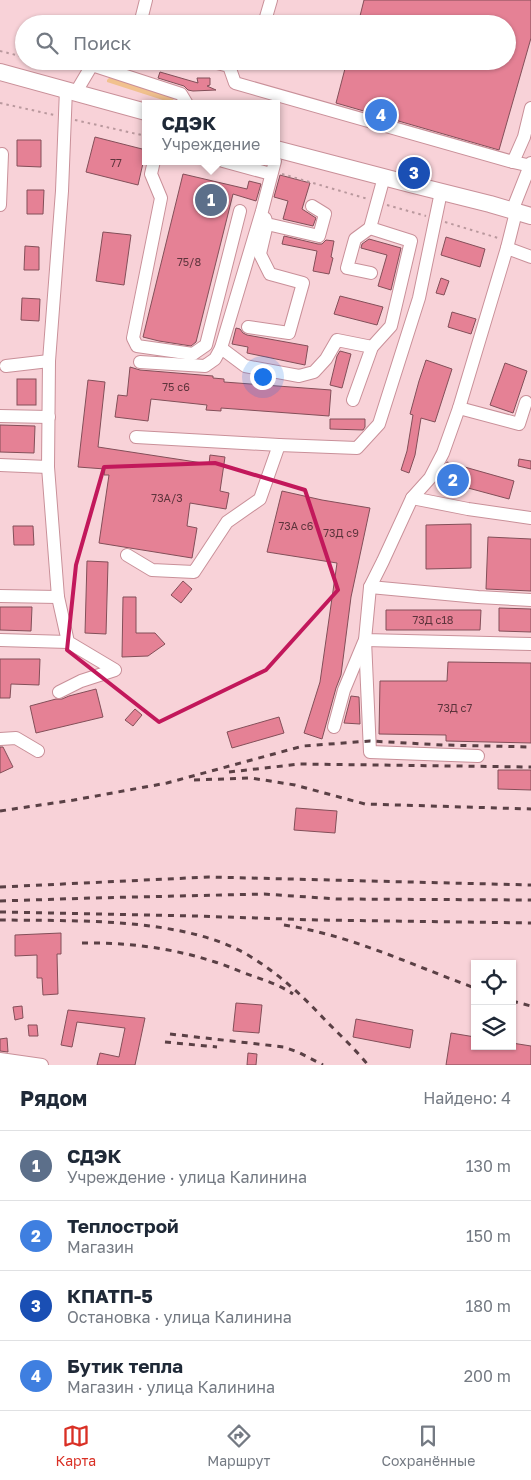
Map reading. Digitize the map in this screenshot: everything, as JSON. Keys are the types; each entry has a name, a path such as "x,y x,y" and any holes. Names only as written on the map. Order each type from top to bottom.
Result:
{"main road":[{"path":"4,75 142,111"},
{"path":"280,155 384,178 520,213"}],"street":[{"path":"142,15 146,0"},
{"path":"267,15 271,0"},
{"path":"68,642 58,597 48,467 49,361 71,91 90,70"},
{"path":"115,70 181,94 185,100"},
{"path":"233,70 235,83 513,162 531,164 520,213 507,248 459,408 443,453 430,478 412,498 384,561 370,587 365,640 370,752 478,756"},
{"path":"513,162 524,137 531,108"},
{"path":"0,205 2,154"},
{"path":"153,165 151,174 161,198 133,338 137,346 193,354 206,345 240,211"},
{"path":"238,165 271,174"},
{"path":"140,362 205,366 215,359 222,348 262,211 273,165"},
{"path":"371,273 347,268 355,239 370,228 384,178"},
{"path":"136,437 280,446 357,448 379,424 419,298 441,192"},
{"path":"267,224 320,236 325,214 312,206"},
{"path":"248,327 289,333 303,283 270,274 260,254 267,224 262,211"},
{"path":"353,400 372,347 391,326 411,241 370,228"},
{"path":"234,236 253,241"},
{"path":"507,248 531,257"},
{"path":"222,348 245,366 299,376 314,372 326,359 338,340 372,347"},
{"path":"6,366 49,361"},
{"path":"459,408 519,424 526,402"},
{"path":"0,416 49,417"},
{"path":"127,555 152,570 194,572 228,522 260,499 280,446"},
{"path":"0,465 48,467"},
{"path":"412,498 468,509 531,518"},
{"path":"370,587 531,600"},
{"path":"0,596 58,597"},
{"path":"0,640 68,642 115,670 81,681 59,692"},
{"path":"365,640 531,644"},
{"path":"334,727 344,690 365,640"},
{"path":"0,739 16,738 38,751"},
{"path":"0,1059 42,1065"}],"path":[{"path":"0,51 15,55"}],"highlighted area":[{"path":"215,463 305,490 338,590 266,670 159,722 67,650 76,565 104,467"}],"shaded area":[{"path":"109,78 123,78 174,98 173,100 163,100 107,82"}],"building":[{"path":"364,0 531,0 531,38 499,150 336,103 345,70 516,70 516,15 360,15"},
{"path":"160,72 198,83 197,78 210,78 210,85 207,86 216,90 188,90 184,86 158,78"},
{"path":"95,137 142,149 143,165 138,185 86,172"},
{"path":"17,140 41,140 41,167 17,166"},
{"path":"183,174 247,189 249,181 261,184 256,201 233,194 196,342 191,346 143,337"},
{"path":"280,175 310,183 302,209 316,218 313,226 283,219 288,201 274,197"},
{"path":"27,190 44,190 43,214 27,214"},
{"path":"103,232 131,235 124,285 96,281"},
{"path":"284,236 318,244 322,244 326,240 334,241 331,257 333,258 329,274 313,271 317,251 282,244"},
{"path":"446,237 485,249 480,267 441,255"},
{"path":"369,239 401,248 391,290 378,286 387,255 361,248 362,244"},
{"path":"25,246 39,247 39,270 24,270"},
{"path":"441,278 449,281 444,295 436,293"},
{"path":"340,296 383,307 377,325 334,314"},
{"path":"22,298 40,299 39,321 21,320"},
{"path":"452,312 476,319 471,334 448,327"},
{"path":"236,328 247,335 308,346 305,365 247,353 248,347 232,344"},
{"path":"340,351 351,354 342,388 330,385"},
{"path":"426,360 452,369 435,422 421,418 415,455 409,473 401,470 407,451 413,415 410,414"},
{"path":"505,363 527,371 513,413 490,405"},
{"path":"130,367 140,370 213,376 213,378 224,379 224,382 331,390 329,416 221,408 221,411 206,410 207,405 151,399 148,421 115,417 118,395 127,396"},
{"path":"17,379 36,379 36,405 17,405"},
{"path":"88,380 105,382 98,447 209,464 210,455 225,457 220,491 229,493 226,509 190,503 187,526 197,528 192,558 99,543 109,475 104,475 105,469 78,467"},
{"path":"330,419 365,419 365,427 363,430 330,429"},
{"path":"0,425 35,426 34,453 0,452"},
{"path":"519,459 531,461 531,469 518,466"},
{"path":"447,462 514,481 509,499 442,481"},
{"path":"282,491 370,508 351,597 341,675 322,739 304,733 320,682 337,563 267,552"},
{"path":"471,524 471,568 426,569 426,525"},
{"path":"13,526 33,526 34,545 14,545"},
{"path":"488,537 531,539 531,591 486,589"},
{"path":"87,561 108,562 106,634 85,633"},
{"path":"183,581 192,589 181,603 171,595"},
{"path":"123,597 136,597 136,633 155,633 165,644 148,656 122,657"},
{"path":"0,607 32,607 31,631 0,630"},
{"path":"499,608 531,609 531,632 499,631"},
{"path":"386,610 481,610 480,630 386,630"},
{"path":"0,659 40,659 39,685 11,684 10,698 0,698"},
{"path":"448,662 531,663 531,743 446,741 446,735 379,734 380,681 447,681"},
{"path":"96,689 103,717 36,733 30,706"},
{"path":"351,696 359,697 360,724 344,723"},
{"path":"135,709 142,715 133,726 125,720"},
{"path":"279,717 284,733 232,748 227,732"},
{"path":"0,747 3,747 13,767 0,773"},
{"path":"498,770 531,770 531,790 498,789"},
{"path":"296,808 337,811 335,833 294,830"},
{"path":"61,933 61,954 57,954 58,994 43,995 42,978 37,978 37,955 15,956 15,935"},
{"path":"236,1003 262,1005 259,1033 233,1031"},
{"path":"22,1006 23,1018 15,1020 13,1007"},
{"path":"68,1010 145,1018 135,1065 97,1065 100,1053 119,1057 125,1028 77,1022 72,1047 61,1045"},
{"path":"356,1019 413,1030 410,1048 353,1037"},
{"path":"28,1025 37,1025 38,1036 29,1036"},
{"path":"451,1033 471,1036 471,1050 516,1050 516,1044 531,1046 531,1065 446,1065"},
{"path":"7,1038 8,1052 0,1051 0,1039"},
{"path":"248,1053 257,1054 256,1065 247,1065"}],"railway":[{"path":"0,811 167,783 303,746 370,741 531,747"},
{"path":"229,772 300,764 531,767"},
{"path":"194,780 251,778 295,785 365,804 531,809"},
{"path":"0,887 209,877 531,885"},
{"path":"0,901 264,894 337,899 531,900"},
{"path":"0,912 531,923"},
{"path":"0,920 94,921 161,927 222,943 248,955 290,985 368,1065"},
{"path":"284,925 357,943 471,986"},
{"path":"82,943 133,945 199,957 275,985 293,994"},
{"path":"516,1002 531,1006"},
{"path":"170,1034 284,1047 323,1065"},
{"path":"165,1042 217,1047"}],"place":[{"name":"Бутик тепла","path":"381,115"},
{"name":"КПАТП-5","path":"414,173"},
{"name":"СДЭК","path":"211,200"},
{"name":"Теплострой","path":"453,480"}]}
